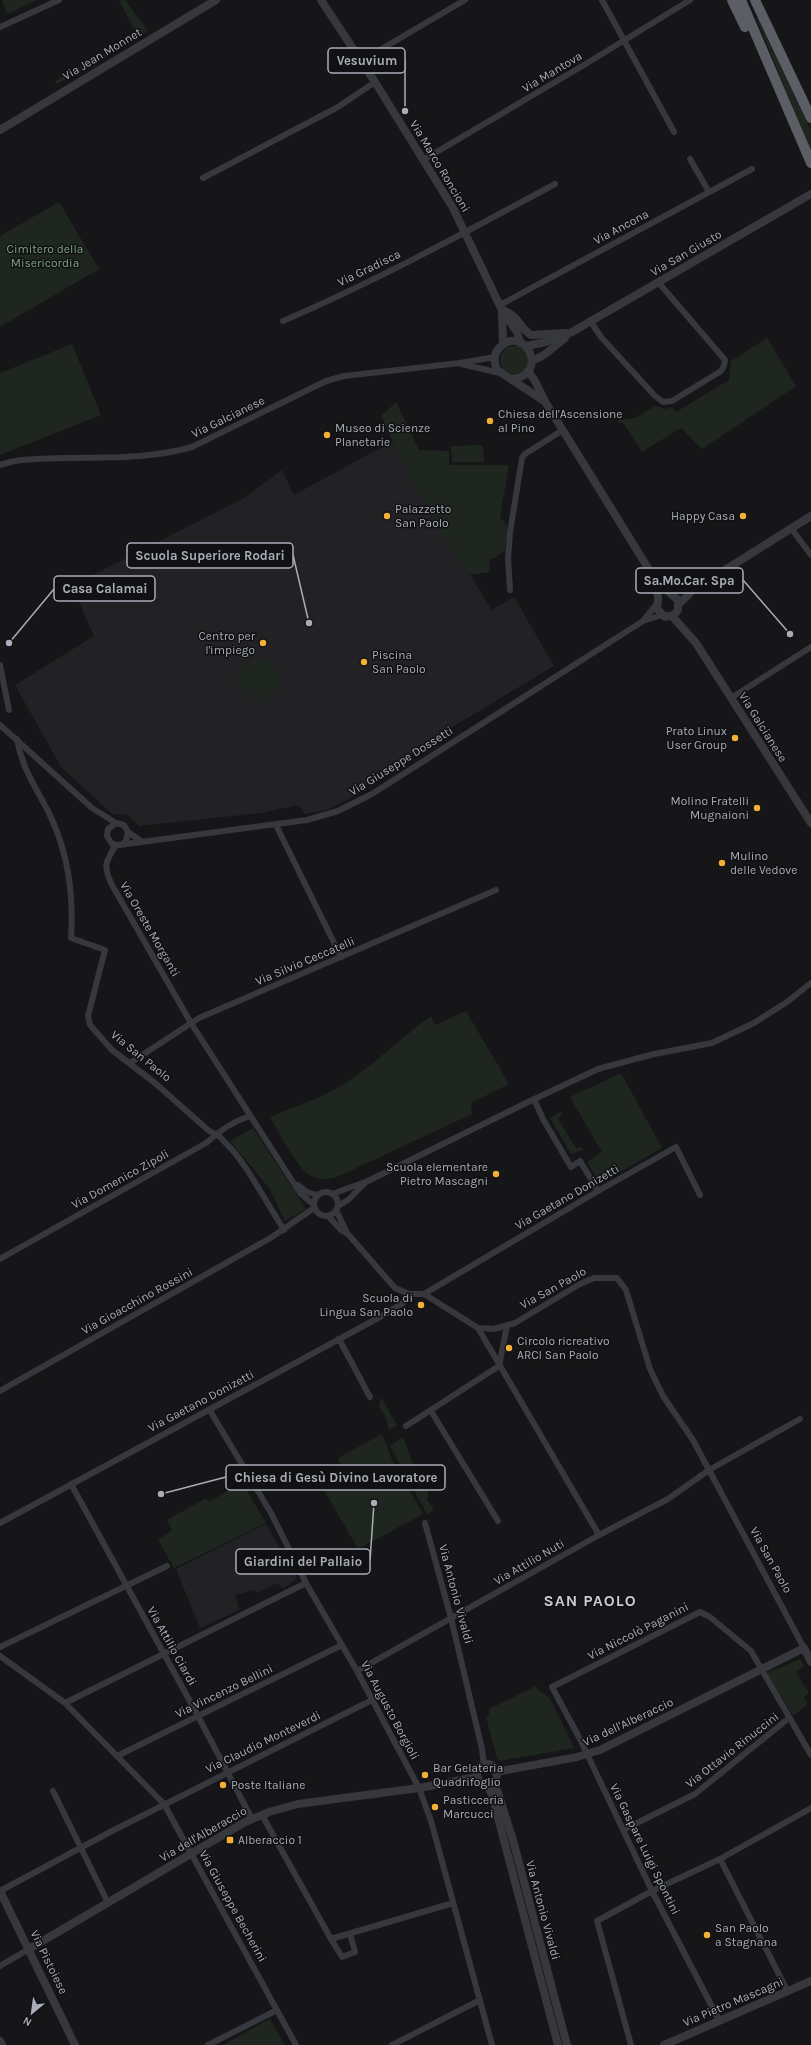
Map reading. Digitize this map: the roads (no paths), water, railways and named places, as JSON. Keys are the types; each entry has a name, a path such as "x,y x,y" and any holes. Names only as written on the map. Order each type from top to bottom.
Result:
{"highway":[{"path":"732,0 754,44 770,68"},
{"path":"741,0 811,163"},
{"path":"757,0 811,118"}],"street":[{"path":"0,27 59,0"},
{"name":"Via Jean Monnet","path":"0,130 216,0"},
{"name":"Via Marco Roncioni","path":"321,0 375,82 423,160 465,232 501,308 523,344"},
{"path":"361,61 465,0"},
{"path":"602,0 674,132"},
{"name":"Via Mantova","path":"423,160 690,0"},
{"path":"203,178 338,107 375,82"},
{"path":"690,159 709,192"},
{"name":"Via Ancona","path":"501,308 752,169"},
{"name":"Via Gradisca","path":"283,321 465,232 555,184"},
{"name":"Via San Giusto","path":"523,344 546,342 572,332 808,196"},
{"path":"591,322 601,337 654,395 664,402 672,401 721,371 725,360 658,282"},
{"path":"501,308 512,313 527,333 531,335 572,332"},
{"name":"Via Marco Roncioni","path":"501,308 502,344"},
{"name":"Via San Giusto","path":"532,361 544,355 572,332"},
{"path":"500,374 495,364 495,357 498,349 502,344 510,341 523,344 531,354 532,361 528,371 522,377 511,379"},
{"name":"Via Galcianese","path":"0,466 20,460 128,457 174,452 192,447 332,379 344,376 460,363 495,357"},
{"name":"Via Galcianese","path":"460,363 500,374 511,379 546,403"},
{"name":"Via Galcianese","path":"528,371 546,403 656,581 671,595 679,607 696,643"},
{"path":"510,590 508,559 510,532 522,458 525,454 563,430"},
{"path":"662,615 672,616 693,590 811,516"},
{"path":"791,528 811,555"},
{"name":"Via Galcianese","path":"656,581 657,610 662,615"},
{"path":"657,602 662,596 693,590"},
{"name":"Via Giuseppe Dossetti","path":"643,621 657,602"},
{"name":"Via Giuseppe Dossetti","path":"119,845 276,824 327,815 372,794 643,621 662,615"},
{"name":"Via Galcianese","path":"672,616 696,643 811,823"},
{"path":"730,698 811,647"},
{"path":"0,665 9,710"},
{"path":"0,725 92,808 116,824 124,826 128,832 141,841"},
{"name":"Via San Paolo","path":"17,739 20,758 61,840 71,890 73,913 71,938 105,950 88,1016 88,1023 112,1050 156,1083 208,1130 216,1134 235,1153 248,1171 284,1230"},
{"path":"92,808 108,829 108,839 119,845 126,841 128,832"},
{"path":"108,829 116,824"},
{"path":"276,824 341,957"},
{"name":"Via Oreste Morganti","path":"119,845 107,861 105,868 107,874 191,1023 300,1193 314,1207"},
{"name":"Via Silvio Ceccatelli","path":"130,1063 191,1023 496,890"},
{"path":"294,1182 307,1192 317,1195 324,1192 332,1194 368,1181 598,1069 654,1054 712,1043 754,1023 787,1002 811,983"},
{"path":"534,1099 542,1119 571,1167 580,1161 598,1191"},
{"name":"Via Domenico Zipoli","path":"0,1259 206,1143 216,1134 250,1116"},
{"name":"Via Gaetano Donizetti","path":"424,1294 598,1191 676,1147 700,1195"},
{"path":"328,1216 368,1181"},
{"path":"332,1194 337,1201 337,1208 347,1232 395,1288 409,1294 424,1294 478,1328 599,1535"},
{"path":"284,1230 314,1207 317,1195"},
{"path":"314,1207 320,1215 328,1216 341,1230 347,1232"},
{"name":"Via Gioacchino Rossini","path":"0,1391 284,1230"},
{"name":"Via San Paolo","path":"478,1328 494,1329 507,1326 580,1284 594,1278 617,1278 626,1290 650,1369 663,1396 693,1440 811,1662"},
{"name":"Via Gaetano Donizetti","path":"0,1523 339,1339 403,1302 409,1294"},
{"path":"406,1426 499,1366 507,1326"},
{"path":"339,1339 370,1397"},
{"name":"Via Augusto Borgioli","path":"209,1409 271,1513 306,1583 358,1671 419,1788 432,1821 492,2045"},
{"path":"431,1411 498,1521"},
{"path":"709,1470 800,1420"},
{"name":"Via Attilio Nuti","path":"358,1671 599,1535 668,1499 709,1470"},
{"name":"Via Attilio Ciardi","path":"71,1484 198,1716 252,1819"},
{"name":"Via Antonio Vivaldi","path":"425,1523 451,1618 482,1749 484,1765"},
{"path":"0,1647 127,1587 167,1566"},
{"path":"65,1703 306,1583"},
{"name":"Via Niccolò Paganini","path":"552,1687 700,1612 710,1617 747,1647 763,1669"},
{"name":"Via Vincenzo Bellini","path":"116,1756 342,1645"},
{"name":"Via dell'Alberaccio","path":"496,1772 587,1755 600,1750 804,1648"},
{"name":"Via Giuseppe Becherini","path":"0,1656 65,1703 164,1804 296,2045"},
{"path":"763,1669 811,1755"},
{"name":"Via Gaspare Luigi Spontini","path":"552,1687 587,1755 652,1891 720,2020"},
{"name":"Via Claudio Monteverdi","path":"0,1891 164,1804 372,1700"},
{"name":"Via Ottavio Rinuccini","path":"623,1830 695,1794 789,1718"},
{"path":"484,1765 492,1766 496,1772 496,1777 490,1783 480,1782 477,1777 478,1769 484,1765"},
{"name":"Via dell'Alberaccio","path":"29,1949 191,1854 252,1819 262,1815 298,1804 419,1788 477,1777"},
{"name":"Via Antonio Vivaldi","path":"490,1783 558,2045"},
{"name":"Via Antonio Vivaldi","path":"490,1783 498,1793 513,1840 567,2045"},
{"path":"53,1791 82,1847 108,1903"},
{"path":"631,2045 597,1921 652,1891 720,1859 811,1808"},
{"path":"262,1815 342,1958 355,1952 350,1934"},
{"path":"720,1859 788,1992"},
{"name":"Via Pistoiese","path":"0,1891 75,2045"},
{"path":"331,1939 453,1903"},
{"path":"0,1966 29,1949"},
{"name":"Via Pietro Mascagni","path":"664,2045 811,1981"},
{"path":"395,2045 480,2000"},
{"path":"208,2045 277,2010"},
{"path":"0,2041 2,2045"}],"place":[{"name":"Vesuvium","path":"405,111"},
{"name":"Chiesa dell'Ascensione al Pino","path":"490,421"},
{"name":"Museo di Scienze Planetarie","path":"327,435"},
{"name":"Palazzetto San Paolo","path":"387,516"},
{"name":"Happy Casa","path":"743,516"},
{"name":"Scuola Superiore Rodari","path":"309,623"},
{"name":"Sa.Mo.Car. Spa","path":"790,634"},
{"name":"Casa Calamai","path":"9,643"},
{"name":"Centro per l'impiego","path":"263,643"},
{"name":"Piscina San Paolo","path":"364,662"},
{"name":"Prato Linux User Group","path":"735,738"},
{"name":"Molino Fratelli Mugnaioni","path":"757,808"},
{"name":"Mulino delle Vedove","path":"722,863"},
{"name":"Scuola elementare Pietro Mascagni","path":"496,1174"},
{"name":"Scuola di Lingua San Paolo","path":"421,1305"},
{"name":"Circolo ricreativo ARCI San Paolo","path":"509,1348"},
{"name":"Chiesa di Gesù Divino Lavoratore","path":"161,1494"},
{"name":"Giardini del Pallaio","path":"374,1503"},
{"name":"Bar Gelateria Quadrifoglio","path":"425,1775"},
{"name":"Poste Italiane","path":"223,1785"},
{"name":"Pasticceria Marcucci","path":"435,1807"},
{"name":"Alberaccio 1","path":"230,1840"},
{"name":"San Paolo a Stagnana","path":"707,1935"}],"district":[{"name":"SAN PAOLO","path":"590,1600"}],"park label":[{"name":"Cimitero della Misericordia","path":"45,256"}]}
